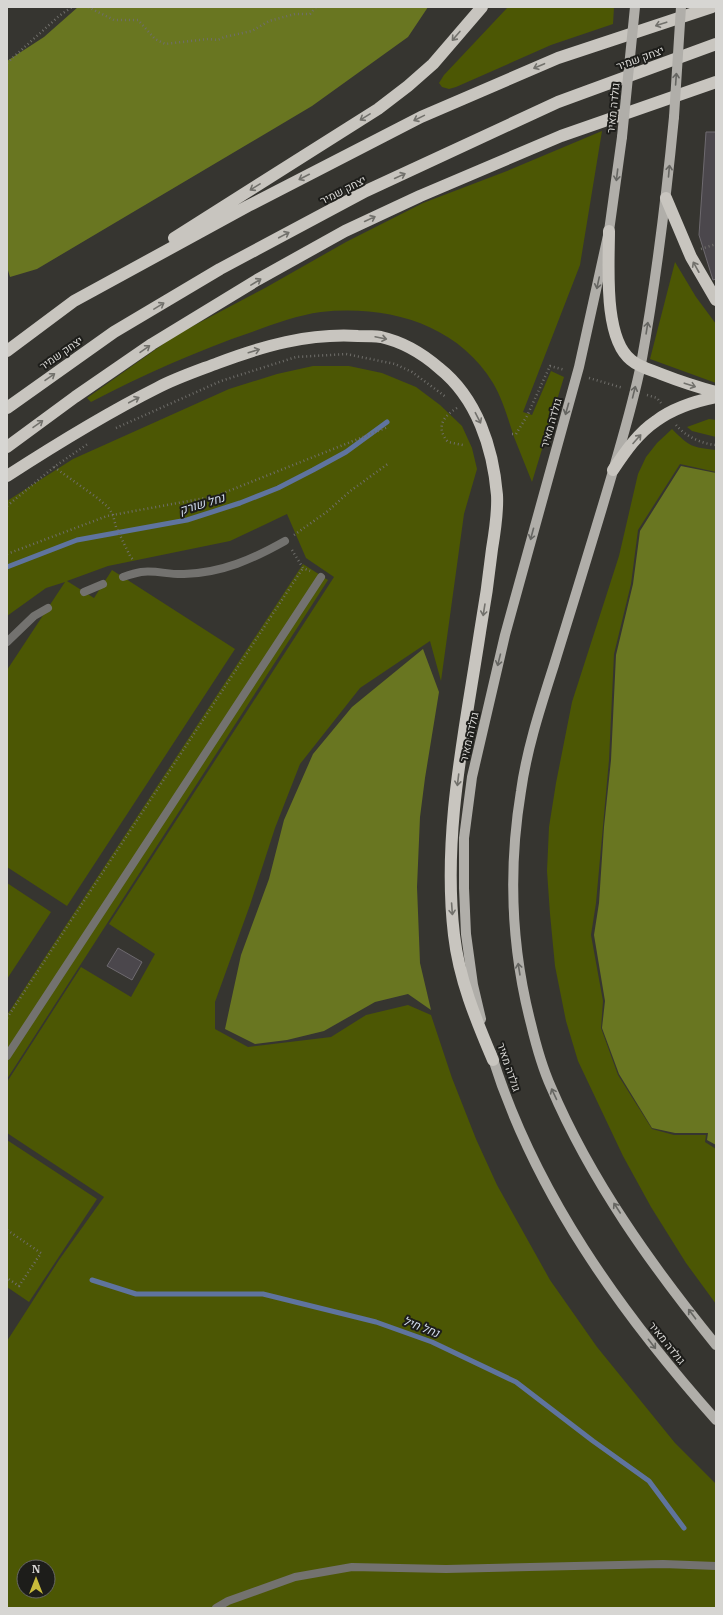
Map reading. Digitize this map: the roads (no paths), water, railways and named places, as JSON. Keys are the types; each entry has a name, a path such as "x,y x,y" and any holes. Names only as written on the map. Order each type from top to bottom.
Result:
{"highway":[{"path":"7,351 74,301 378,109 433,64 482,7"},
{"path":"74,301 248,206 421,118 558,58 712,7"},
{"name":"יצחק שמיר","path":"7,408 114,332 206,277 366,191 558,102 716,44"},
{"path":"7,447 152,344 257,280 345,231 420,196 561,136 716,82"},
{"path":"666,198 691,257 716,300"},
{"path":"609,231 609,303 618,344 630,360 640,366 690,385 716,392"},
{"path":"7,476 50,448 158,387 242,354 277,343 313,336 344,335 381,337 410,347 433,362 449,376 468,400 482,426 493,463 497,498 494,536 460,761 453,823 450,880 454,936 461,973 471,1008 493,1060"},
{"path":"613,470 636,439 656,421 681,408 716,397"}],"main road":[{"name":"גולדה מאיר","path":"635,7 622,137 609,231 579,367 508,627 472,777 464,838 466,934 473,985 493,1060 530,1152 556,1204 590,1259 628,1313 664,1359 716,1420"},
{"path":"681,7 674,118 666,198 640,366 613,470 529,752 521,790 513,862 514,928 524,998 535,1040 550,1084 571,1130 594,1173 640,1244 716,1345"}],"street":[{"path":"123,577 142,572 173,574 208,572 232,567 256,557 286,541"},
{"path":"7,1056 321,578"},
{"path":"84,592 103,584"},
{"path":"7,642 34,616 48,608"},
{"path":"216,1608 228,1605 295,1577 352,1567 454,1569 663,1564 716,1566"}],"waterway":[{"name":"נחל שורק","path":"7,567 77,540 187,520 240,503 278,488 346,452 387,422"},
{"name":"נחל חיל","path":"92,1280 136,1294 263,1294 376,1322 432,1342 516,1382 593,1441 649,1481 684,1528"}]}
